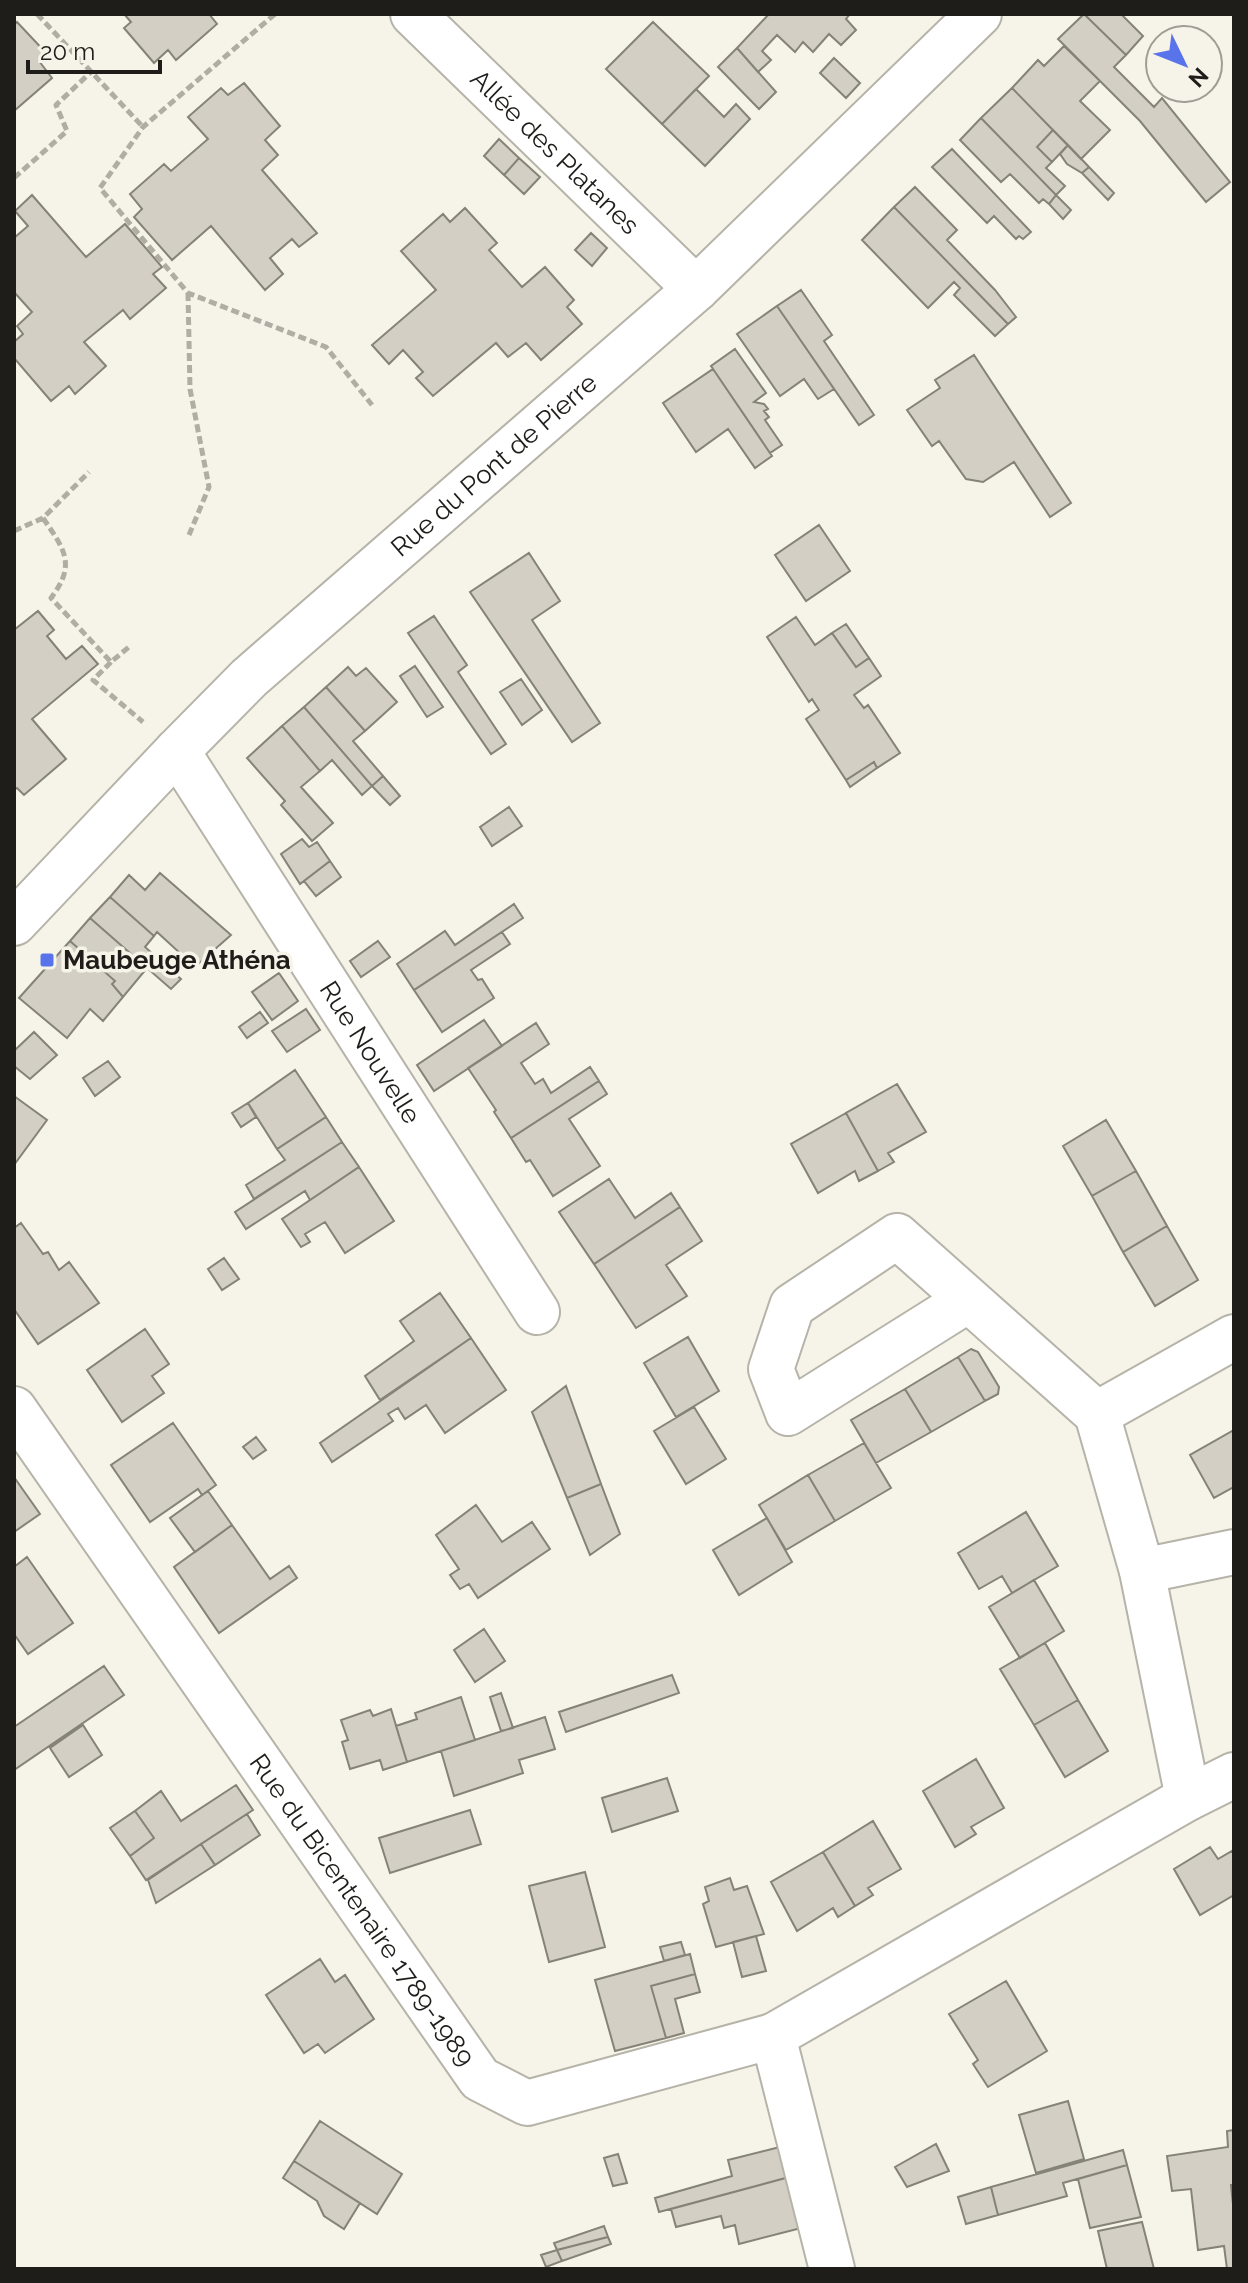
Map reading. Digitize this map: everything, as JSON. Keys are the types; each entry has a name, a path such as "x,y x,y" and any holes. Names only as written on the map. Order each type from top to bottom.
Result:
{"street":[{"name":"Allée des Platanes","path":"413,14 696,289"},
{"name":"Rue du Pont de Pierre","path":"14,923 249,678 696,289 951,24"},
{"name":"Rue Nouvelle","path":"177,751 537,1312"},
{"path":"968,1300 1097,1414 1142,1571 1188,1798"},
{"path":"1097,1414 1234,1337"},
{"name":"Rue du Bicentenaire 1789-1989","path":"14,1409 480,2079 527,2103 773,2036 1188,1798 1234,1775"},
{"path":"1142,1571 1234,1552"},
{"path":"773,2036 832,2269"}],"path":[{"path":"37,14 143,127"},
{"path":"275,14 143,127 100,188 188,293 326,347 372,405"},
{"path":"14,178 67,131 56,105 91,72"},
{"path":"188,293 190,389 209,487 189,535"},
{"path":"14,531 43,518 89,472"},
{"path":"43,518 66,552 63,582 51,598 111,662"},
{"path":"130,646 93,680 177,751"}],"building":[{"path":"124,14 209,14 217,24 176,60 168,50 154,63 124,28 131,22"},
{"path":"769,14 850,14 846,19 856,30 841,45 829,34 813,52 803,42 795,52 777,35 762,51 771,60 758,72 737,48"},
{"path":"1084,14 1121,14 1143,36 1126,55"},
{"path":"1084,14 1126,55 1114,67 1144,97 1144,104 1154,107 1167,104 1230,182 1206,202 1140,121 1058,39"},
{"path":"17,22 47,54 39,61 52,78 14,111 14,25"},
{"path":"653,22 709,76 662,124 606,69"},
{"path":"1064,46 1100,81 1080,101 1110,130 1081,159 1012,88 1038,60 1044,66"},
{"path":"737,48 776,92 759,109 718,67"},
{"path":"834,58 860,83 846,98 820,73"},
{"path":"244,83 280,126 265,140 278,155 262,170 317,233 299,247 292,239 270,258 283,274 265,290 211,226 172,260 134,217 142,209 130,194 164,164 171,171 208,139 188,117 221,88 228,95"},
{"path":"1012,88 1053,130 1037,147 1052,162 1046,168 1065,186 1056,195 981,118"},
{"path":"696,89 724,117 736,104 750,119 705,166 662,124"},
{"path":"981,118 1056,195 1049,204 1043,199 1039,203 1010,174 1001,182 960,140"},
{"path":"1053,130 1068,145 1052,162 1037,147"},
{"path":"499,139 519,158 504,175 484,156"},
{"path":"1068,145 1089,167 1082,173 1067,164 1060,154"},
{"path":"952,149 1031,232 1023,239 1019,236 1016,239 994,216 987,223 932,167"},
{"path":"519,158 540,177 524,194 504,175"},
{"path":"1089,167 1114,193 1108,200 1082,173"},
{"path":"915,187 957,230 947,240 1016,317 1008,324 894,207"},
{"path":"32,195 86,257 125,224 162,267 153,274 166,288 130,319 123,310 84,342 106,366 75,394 69,386 51,401 14,358 14,342 23,334 17,326 32,312 14,292 14,238 28,226 15,211"},
{"path":"1056,195 1071,210 1063,219 1049,204"},
{"path":"894,207 1008,324 995,336 954,295 960,288 954,282 928,308 862,240"},
{"path":"465,208 497,243 489,250 522,287 545,267 574,300 567,307 582,324 541,360 526,343 508,357 496,343 433,396 416,378 423,372 403,350 389,364 372,345 436,290 401,251 443,214 450,222"},
{"path":"591,233 607,248 592,266 575,250"},
{"path":"801,290 832,335 824,341 874,415 859,425 777,306"},
{"path":"777,306 834,389 818,399 804,379 780,396 737,334"},
{"path":"735,349 766,393 754,402 764,404 768,409 764,411 769,417 765,420 782,445 770,453 711,366"},
{"path":"974,355 1071,503 1050,517 1014,462 983,482 966,479 939,441 932,446 907,410 940,388 935,380"},
{"path":"713,369 772,456 755,468 728,429 696,452 663,403"},
{"path":"819,525 850,571 806,601 775,555"},
{"path":"529,553 560,601 532,620 600,723 572,742 470,592"},
{"path":"38,611 54,630 47,636 66,659 82,646 98,664 32,719 66,759 24,795 17,788 14,790 14,630"},
{"path":"434,616 467,665 458,672 506,744 491,754 408,633"},
{"path":"796,617 815,645 832,633 856,667 869,658 881,676 854,695 864,708 868,705 900,753 877,768 874,762 846,780 806,719 819,710 812,699 809,702 767,637"},
{"path":"846,624 869,658 856,667 832,633"},
{"path":"415,666 443,707 427,717 400,676"},
{"path":"348,667 356,676 366,668 397,702 365,731 326,687"},
{"path":"521,679 542,710 522,725 500,692"},
{"path":"326,687 365,731 353,741 383,776 372,786 304,707"},
{"path":"304,707 372,786 362,795 332,760 320,771 282,726"},
{"path":"282,726 320,771 301,787 333,823 312,841 281,805 285,801 247,758"},
{"path":"874,762 877,768 850,787 846,780"},
{"path":"383,776 400,796 390,805 372,786"},
{"path":"509,807 522,826 492,846 480,827"},
{"path":"302,839 309,847 317,842 330,861 300,884 281,854"},
{"path":"330,861 341,877 316,896 304,881"},
{"path":"160,873 231,935 195,967 157,932 154,936 110,897 129,875 145,890"},
{"path":"110,897 154,936 145,947 181,979 171,989 90,918"},
{"path":"514,904 523,918 414,990 397,964 445,931 455,945"},
{"path":"90,918 147,968 123,997 112,984 115,981 70,941"},
{"path":"502,932 510,944 471,970 478,980 482,979 494,998 442,1032 414,990"},
{"path":"70,941 115,981 112,984 123,997 103,1021 90,1009 67,1038 19,998"},
{"path":"378,941 390,957 361,977 350,961"},
{"path":"279,973 298,1001 272,1020 252,992"},
{"path":"306,1009 320,1030 287,1052 272,1031"},
{"path":"260,1012 268,1023 247,1038 239,1027"},
{"path":"484,1020 502,1046 434,1091 417,1065"},
{"path":"536,1023 549,1044 521,1063 535,1084 543,1079 551,1093 590,1067 599,1081 511,1138 468,1068"},
{"path":"34,1032 57,1055 30,1079 14,1066 14,1051"},
{"path":"108,1061 120,1077 95,1096 83,1078"},
{"path":"295,1070 326,1117 277,1149 248,1103"},
{"path":"599,1081 607,1094 569,1119 600,1166 553,1196 530,1160 526,1162 511,1138"},
{"path":"897,1084 926,1132 888,1153 894,1162 878,1171 846,1113"},
{"path":"14,1096 47,1120 14,1165"},
{"path":"248,1103 256,1117 241,1127 232,1113"},
{"path":"846,1113 878,1171 859,1181 855,1171 818,1193 791,1144"},
{"path":"326,1117 342,1142 254,1199 246,1185 285,1160 277,1149"},
{"path":"1106,1120 1136,1171 1092,1196 1063,1146"},
{"path":"342,1142 359,1167 310,1200 305,1191 246,1229 235,1212"},
{"path":"359,1167 394,1221 345,1253 325,1222 305,1234 310,1242 301,1247 282,1219"},
{"path":"1136,1171 1167,1226 1123,1252 1092,1196"},
{"path":"609,1179 635,1218 671,1193 680,1207 594,1264 559,1212"},
{"path":"680,1207 702,1241 666,1265 687,1296 636,1328 594,1264"},
{"path":"21,1223 43,1254 48,1252 59,1270 69,1262 99,1303 38,1344 14,1309 14,1228"},
{"path":"1167,1226 1198,1280 1155,1306 1123,1252"},
{"path":"224,1258 239,1279 222,1290 208,1269"},
{"path":"440,1293 471,1338 380,1400 365,1376 414,1341 400,1321"},
{"path":"145,1329 169,1364 152,1376 164,1393 122,1422 87,1370"},
{"path":"688,1337 719,1391 676,1417 644,1363"},
{"path":"471,1338 506,1390 445,1433 426,1405 405,1419 398,1408 388,1414 393,1421 332,1462 320,1443"},
{"path":"971,1349 978,1352 999,1387 998,1394 985,1401 958,1357"},
{"path":"958,1357 985,1401 931,1432 905,1389"},
{"path":"566,1386 601,1484 567,1498 532,1412"},
{"path":"905,1389 931,1432 876,1463 851,1420"},
{"path":"694,1407 726,1459 686,1484 654,1431"},
{"path":"173,1423 216,1485 202,1495 198,1489 150,1522 111,1465"},
{"path":"1234,1430 1234,1487 1214,1498 1190,1455"},
{"path":"256,1437 266,1450 253,1459 243,1447"},
{"path":"864,1443 891,1488 835,1521 808,1475"},
{"path":"808,1475 835,1521 786,1550 759,1505"},
{"path":"14,1477 40,1514 14,1532"},
{"path":"601,1484 620,1534 590,1555 567,1498"},
{"path":"208,1491 232,1525 195,1552 170,1518"},
{"path":"476,1505 502,1542 532,1522 550,1549 478,1598 469,1584 460,1589 450,1575 459,1569 436,1535"},
{"path":"1026,1512 1058,1566 1012,1593 1002,1576 979,1589 958,1553"},
{"path":"767,1518 792,1562 739,1595 713,1550"},
{"path":"232,1525 270,1579 289,1566 297,1578 219,1633 174,1567"},
{"path":"27,1557 73,1623 28,1654 14,1634 14,1567"},
{"path":"1034,1580 1064,1631 1020,1658 989,1607"},
{"path":"484,1629 505,1661 475,1682 454,1650"},
{"path":"1045,1643 1078,1700 1034,1725 1000,1669"},
{"path":"104,1666 124,1695 14,1770 14,1727"},
{"path":"672,1675 679,1693 566,1732 559,1712"},
{"path":"501,1693 513,1728 501,1731 490,1697"},
{"path":"461,1697 475,1740 407,1762 396,1726 417,1719 415,1713"},
{"path":"1078,1700 1108,1751 1065,1777 1034,1725"},
{"path":"391,1709 407,1762 383,1770 380,1760 350,1769 342,1742 348,1740 341,1720 370,1710 373,1716"},
{"path":"545,1717 555,1749 519,1760 523,1773 454,1796 441,1751"},
{"path":"83,1725 102,1755 69,1777 50,1748"},
{"path":"976,1759 1004,1808 971,1827 976,1834 955,1847 923,1791"},
{"path":"667,1778 678,1811 612,1832 602,1798"},
{"path":"236,1785 253,1810 146,1880 130,1856 154,1838 135,1811 161,1791 181,1821"},
{"path":"470,1810 481,1844 390,1873 379,1838"},
{"path":"135,1811 154,1838 130,1856 110,1828"},
{"path":"247,1814 260,1835 215,1865 201,1844"},
{"path":"873,1821 901,1869 868,1888 873,1895 855,1906 823,1852"},
{"path":"201,1844 215,1865 156,1903 148,1880"},
{"path":"1210,1847 1218,1859 1232,1851 1234,1855 1234,1895 1200,1915 1174,1869"},
{"path":"823,1852 855,1906 838,1917 833,1908 797,1931 771,1882"},
{"path":"585,1872 605,1947 549,1962 529,1886"},
{"path":"730,1878 734,1890 747,1886 764,1934 716,1947 703,1904 709,1901 705,1887"},
{"path":"756,1936 766,1971 742,1977 733,1942"},
{"path":"681,1942 685,1955 664,1961 660,1947"},
{"path":"690,1954 695,1974 651,1986 666,2038 615,2051 595,1980"},
{"path":"320,1959 335,1982 345,1975 374,2019 325,2053 318,2044 304,2053 266,1995"},
{"path":"695,1974 700,1992 675,1999 684,2033 666,2038 651,1986"},
{"path":"1006,1981 1047,2051 988,2087 973,2064 978,2060 949,2014"},
{"path":"1068,2101 1084,2159 1036,2173 1019,2115"},
{"path":"320,2121 402,2174 377,2214 294,2161"},
{"path":"1234,2130 1234,2185 1231,2185 1234,2269 1227,2269 1224,2246 1198,2250 1191,2189 1172,2191 1167,2156 1228,2147 1227,2131"},
{"path":"936,2144 949,2171 907,2187 895,2167"},
{"path":"784,2146 793,2176 659,2212 655,2198 732,2176 728,2160"},
{"path":"1123,2150 1127,2165 1063,2183 1067,2196 998,2215 991,2187"},
{"path":"618,2154 627,2183 613,2186 604,2158"},
{"path":"294,2161 360,2203 344,2229 324,2216 317,2201 283,2178"},
{"path":"1127,2165 1141,2217 1090,2228 1078,2179"},
{"path":"793,2176 805,2227 739,2244 735,2225 724,2228 721,2216 676,2227 671,2209"},
{"path":"991,2187 998,2215 966,2224 958,2197"},
{"path":"1142,2222 1154,2269 1107,2269 1098,2231"},
{"path":"604,2226 608,2237 557,2250 554,2243"},
{"path":"608,2237 611,2244 562,2261 557,2250"},
{"path":"557,2250 562,2261 546,2267 541,2255"}],"place":[{"name":"Maubeuge Athéna","path":"47,960"}]}
